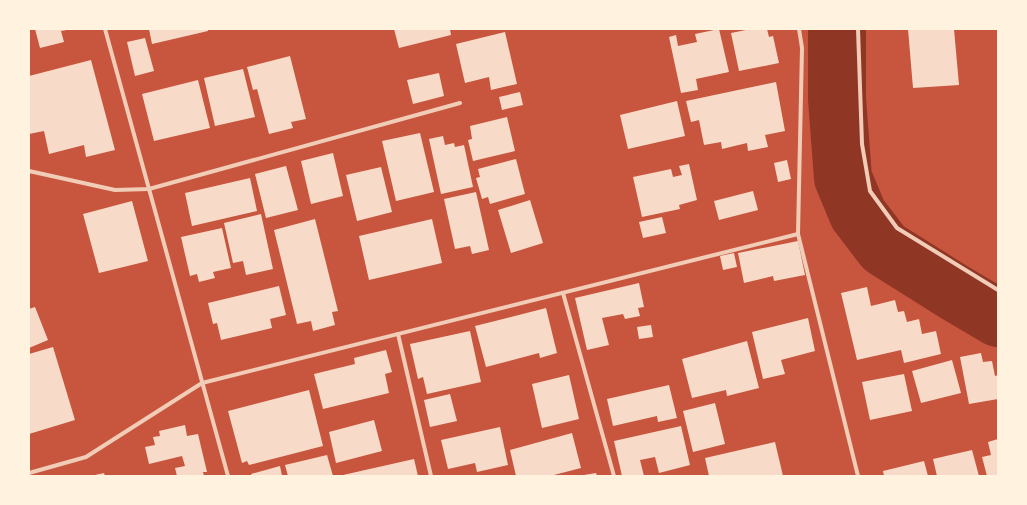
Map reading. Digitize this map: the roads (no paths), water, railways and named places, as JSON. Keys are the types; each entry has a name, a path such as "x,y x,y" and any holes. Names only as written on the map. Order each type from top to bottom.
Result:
{"street":[{"path":"105,29 228,476"},
{"path":"799,29 802,48 798,234 858,476"},
{"path":"858,29 862,144 870,192 897,228 998,290"},
{"path":"29,170 115,190 149,189 460,103"},
{"path":"29,473 86,457 202,383 798,234"},
{"path":"563,293 614,476"},
{"path":"398,334 431,476"}],"waterway":[{"path":"837,29 837,99 843,178 858,214 884,248 998,318"}]}
